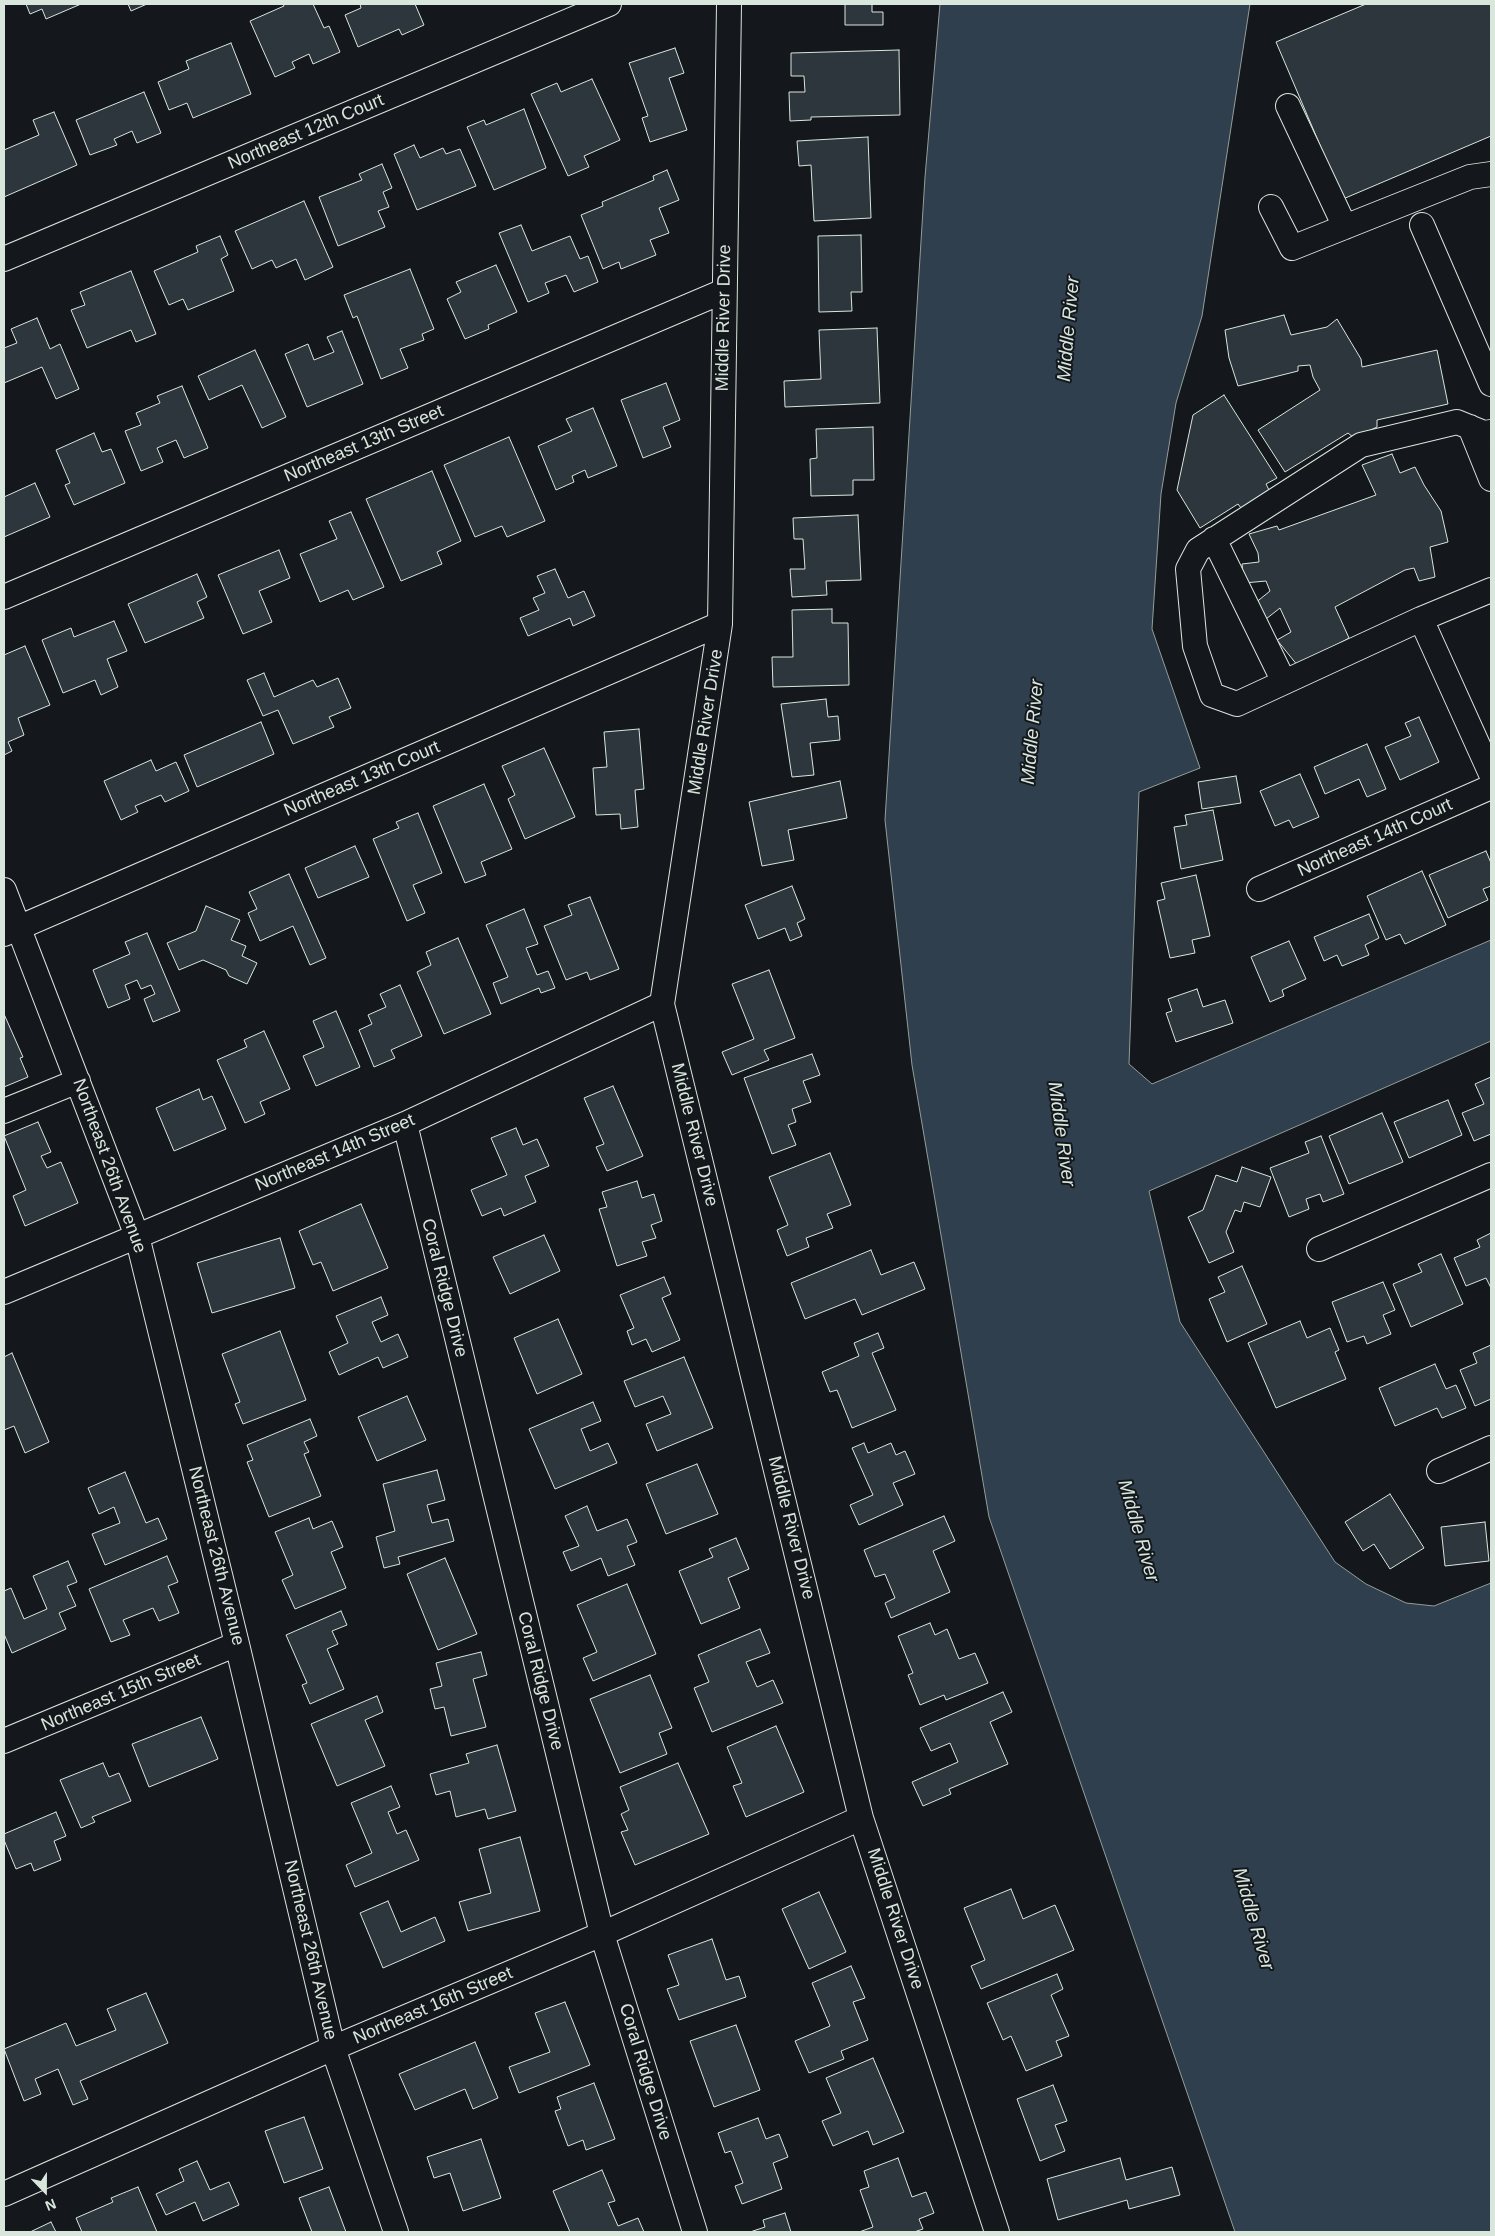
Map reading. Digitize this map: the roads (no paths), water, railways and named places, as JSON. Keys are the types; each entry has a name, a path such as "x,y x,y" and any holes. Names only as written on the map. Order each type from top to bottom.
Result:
{"street":[{"name":"Northeast 12th Court","path":"4,260 609,4"},
{"name":"Middle River Drive","path":"730,4 720,624 662,1004 862,1818 997,2232"},
{"path":"1288,106 1345,227"},
{"path":"1272,207 1292,248 1470,177 1491,174"},
{"path":"1422,225 1491,384"},
{"name":"Northeast 13th Street","path":"4,597 724,291"},
{"path":"1490,595 1421,619 1236,704 1212,695 1195,646 1188,569 1198,550 1361,445 1457,422 1481,430 1491,478"},
{"path":"1214,539 1284,682"},
{"path":"1421,619 1491,774"},
{"name":"Northeast 13th Court","path":"12,930 720,624"},
{"name":"Northeast 14th Court","path":"1259,889 1491,787"},
{"name":"Northeast 26th Avenue","path":"4,890 12,930 78,1081 137,1236 238,1644 333,2048 396,2232"},
{"name":"Northeast 14th Street","path":"4,1292 405,1124 662,1004"},
{"path":"4,1111 78,1081"},
{"name":"Coral Ridge Drive","path":"405,1124 602,1934 695,2232"},
{"path":"1319,1249 1491,1176"},
{"path":"1439,1471 1491,1448"},
{"name":"Northeast 15th Street","path":"4,1741 238,1644"},
{"name":"Northeast 16th Street","path":"4,2194 333,2048 602,1934 862,1818"}],"water":[{"name":"Middle River","path":"940,4 1250,4 1202,316 1176,403 1161,494 1152,629 1200,768 1139,792 1129,1064 1152,1084 1491,940 1491,1041 1149,1191 1180,1322 1335,1562 1366,1584 1406,1603 1434,1606 1491,1583 1491,2232 1235,2232 989,1517 912,1065 885,820 925,177"}]}
